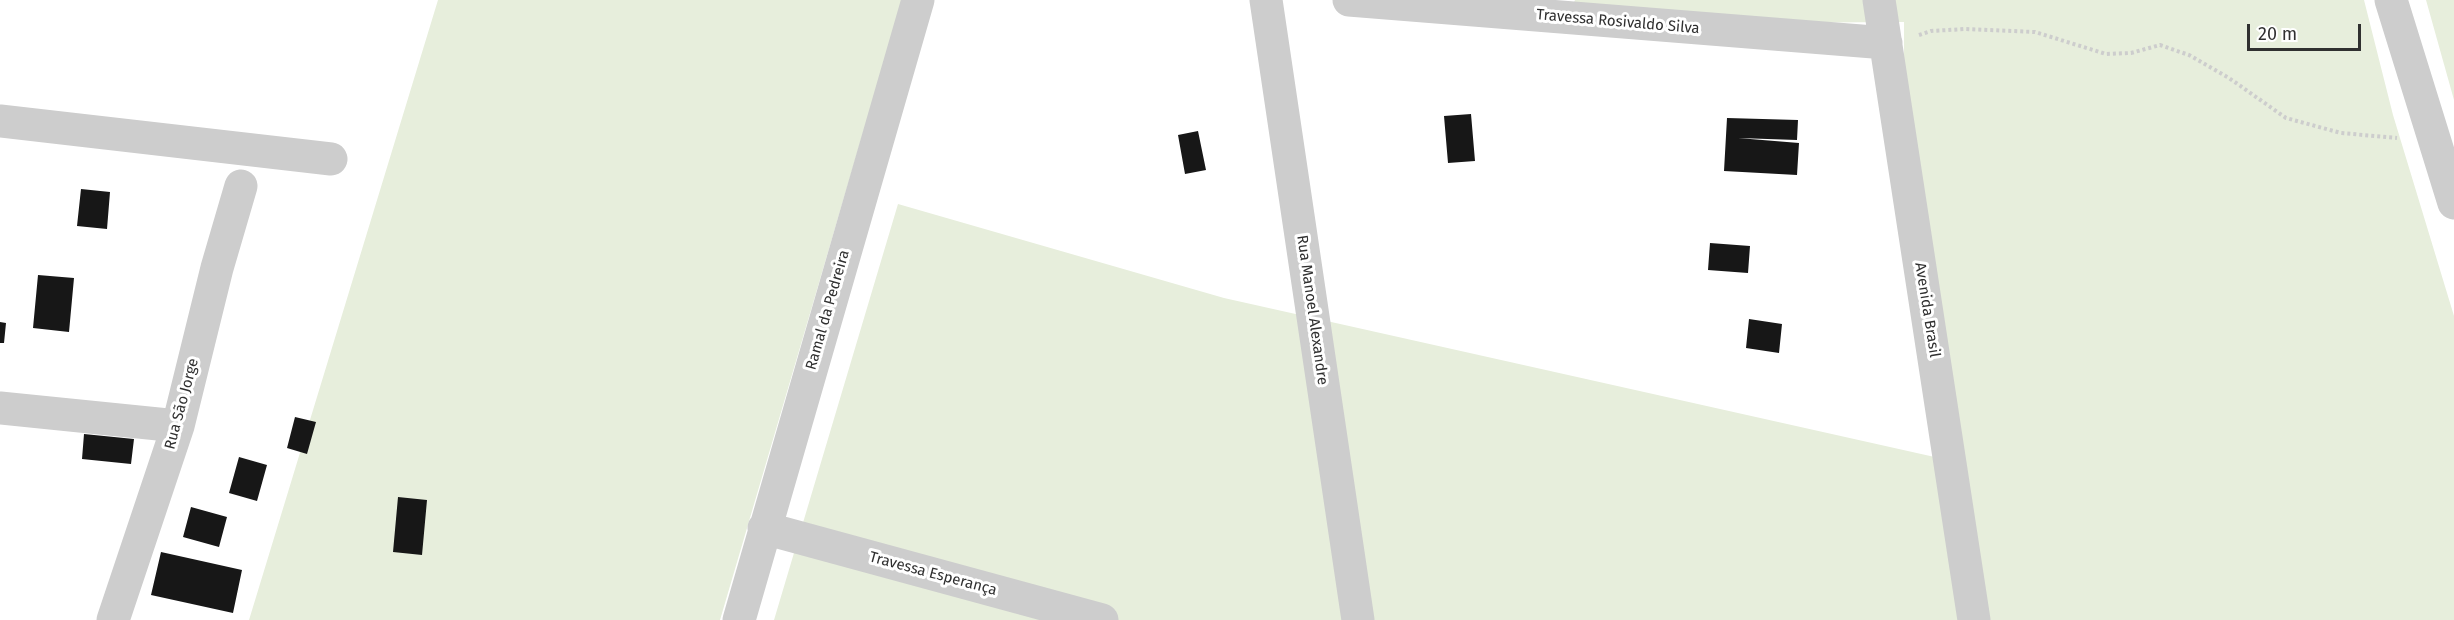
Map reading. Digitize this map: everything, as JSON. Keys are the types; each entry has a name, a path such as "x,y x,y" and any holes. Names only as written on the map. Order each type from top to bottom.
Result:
{"street":[{"name":"Ramal da Pedreira","path":"739,620 918,0"},
{"name":"Rua Manoel Alexandre","path":"1266,0 1358,620"},
{"name":"Travessa Rosivaldo Silva","path":"1349,0 1886,43"},
{"name":"Avenida Brasil","path":"1879,0 1974,620"},
{"path":"2391,0 2454,203"},
{"path":"0,121 331,159"},
{"name":"Rua São Jorge","path":"113,620 178,426 217,268 241,186"},
{"path":"0,408 178,426"},
{"name":"Travessa Esperança","path":"764,528 1102,620"}],"path":[{"path":"1886,43 1931,31 1965,28 2035,33 2106,54 2132,52 2160,45 2189,55 2229,78 2286,118 2342,133 2433,141"}],"green space":[{"path":"438,0 902,0 720,620 249,620"},
{"path":"1575,0 2364,0 2393,115 2454,316 2454,620 774,620 898,204 1224,298 1948,460 1904,93 1904,22 1564,24"},
{"path":"2426,0 2454,0 2454,100"}],"building":[{"path":"1471,114 1475,161 1448,163 1444,116"},
{"path":"1727,118 1798,120 1797,140 1738,138 1799,143 1797,175 1724,171"},
{"path":"1198,131 1206,170 1185,174 1178,135"},
{"path":"81,189 110,192 107,229 77,226"},
{"path":"1710,243 1750,246 1748,273 1708,270"},
{"path":"38,275 74,278 69,332 33,328"},
{"path":"1749,319 1782,324 1779,353 1746,348"},
{"path":"0,322 6,323 4,343 0,343"},
{"path":"295,417 316,422 307,454 287,448"},
{"path":"84,434 134,439 131,464 82,459"},
{"path":"239,457 267,465 257,501 229,493"},
{"path":"398,497 427,500 422,555 393,552"},
{"path":"191,507 227,517 219,547 183,537"},
{"path":"161,552 242,570 233,613 151,595"}]}
